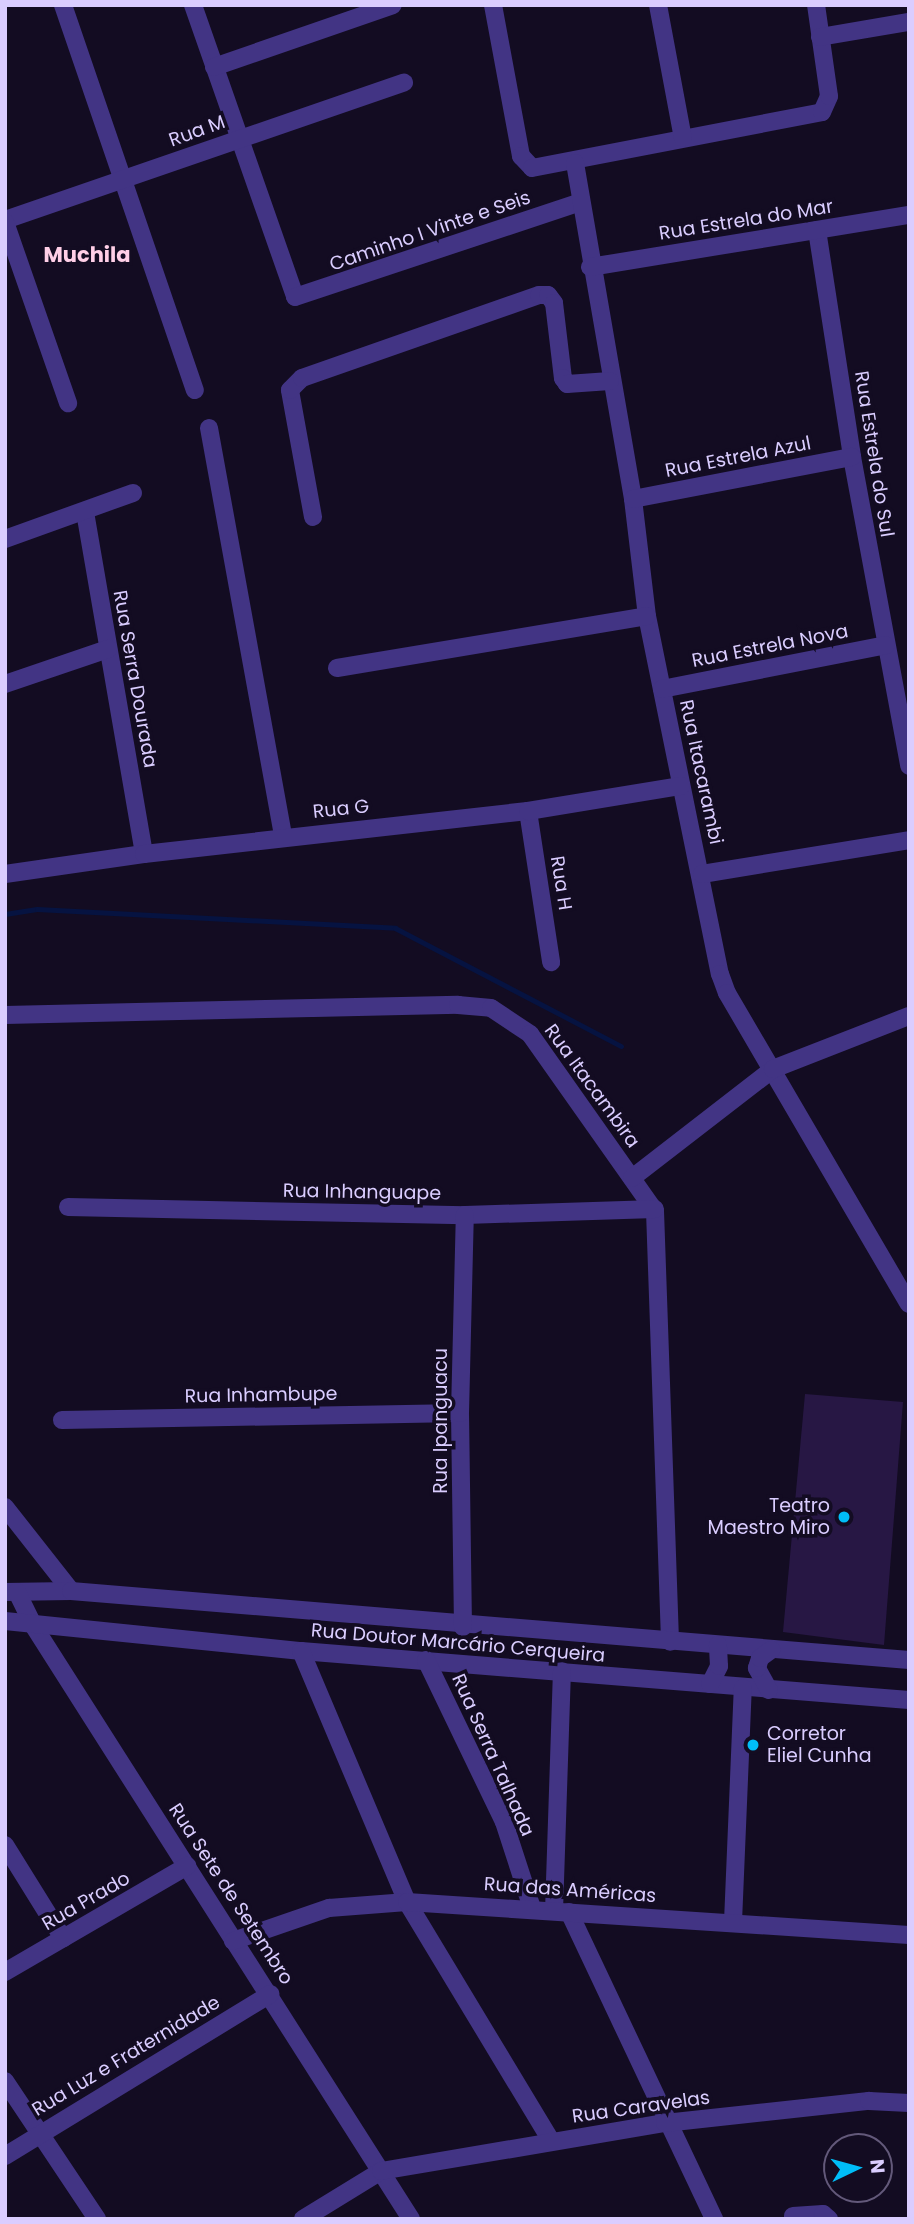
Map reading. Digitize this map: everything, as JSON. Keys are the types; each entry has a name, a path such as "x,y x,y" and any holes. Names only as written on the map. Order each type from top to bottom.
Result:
{"street":[{"path":"63,5 125,179 195,390"},
{"path":"193,5 238,138"},
{"path":"215,67 393,5"},
{"path":"493,5 523,161 532,168 575,163 683,138 822,112 829,96 816,5"},
{"path":"658,5 683,138"},
{"path":"820,37 909,22"},
{"name":"Rua M","path":"5,221 238,138 404,83"},
{"name":"Caminho I Vinte e Seis","path":"238,138 295,297 578,203"},
{"name":"Rua Itacarambi","path":"575,163 578,203 633,499 647,616 681,786 702,874 713,947 727,993 909,1304"},
{"name":"Rua Estrela do Mar","path":"590,267 909,215"},
{"path":"5,221 68,403"},
{"name":"Rua Estrela do Sul","path":"817,230 852,457 909,766"},
{"path":"313,517 290,390 302,378 539,295 548,295 554,303 563,378 567,384 610,381"},
{"path":"209,428 283,837"},
{"name":"Rua Estrela Azul","path":"633,499 852,457"},
{"path":"5,539 132,493"},
{"name":"Rua Serra Dourada","path":"85,512 144,854"},
{"path":"337,668 647,616"},
{"name":"Rua Estrela Nova","path":"662,689 886,645"},
{"path":"5,684 108,649"},
{"name":"Rua G","path":"5,874 283,837 528,811 681,786"},
{"name":"Rua H","path":"528,811 551,962"},
{"path":"702,874 909,840"},
{"name":"Rua Itacambira","path":"5,1015 444,1005 491,1008 530,1034 655,1209"},
{"path":"632,1178 773,1069 909,1016"},
{"name":"Rua Inhanguape","path":"68,1208 465,1215 655,1209"},
{"path":"655,1209 670,1642"},
{"name":"Rua Ipanguacu","path":"463,1627 460,1413 465,1215"},
{"name":"Rua Inhambupe","path":"62,1420 460,1413"},
{"path":"5,1507 71,1591"},
{"name":"Rua Doutor Marcário Cerqueira","path":"11,1592 71,1591 463,1627 909,1660"},
{"name":"Rua Sete de Setembro","path":"11,1592 233,1941 270,1994 411,2219"},
{"name":"Rua Doutor Marcário Cerqueira","path":"5,1621 301,1651 909,1700"},
{"path":"709,1684 719,1666 718,1646"},
{"path":"769,1690 757,1668 760,1658 771,1650"},
{"path":"301,1651 407,1902 551,2141"},
{"name":"Rua Serra Talhada","path":"426,1660 504,1822 532,1908"},
{"path":"562,1671 562,1911 714,2219"},
{"path":"733,1922 743,1688"},
{"path":"5,1845 63,1938"},
{"name":"Rua Prado","path":"5,1972 187,1866"},
{"name":"Rua das Américas","path":"233,1941 329,1908 407,1902 532,1908 909,1935"},
{"name":"Rua Luz e Fraternidade","path":"5,2156 270,1994"},
{"path":"5,2081 97,2219"},
{"name":"Rua Caravelas","path":"381,2171 665,2123 869,2101 909,2103"},
{"path":"303,2219 381,2171"},
{"path":"793,2216 823,2214 829,2219"}],"building":[{"name":"Teatro Maestro Miro","path":"805,1394 903,1402 884,1645 783,1632"}],"waterway":[{"path":"5,914 37,909 395,928 621,1046"}],"place":[{"name":"Teatro Maestro Miro","path":"844,1517"},
{"name":"Corretor Eliel Cunha","path":"753,1745"}],"district":[{"name":"Muchila","path":"87,255"}]}
